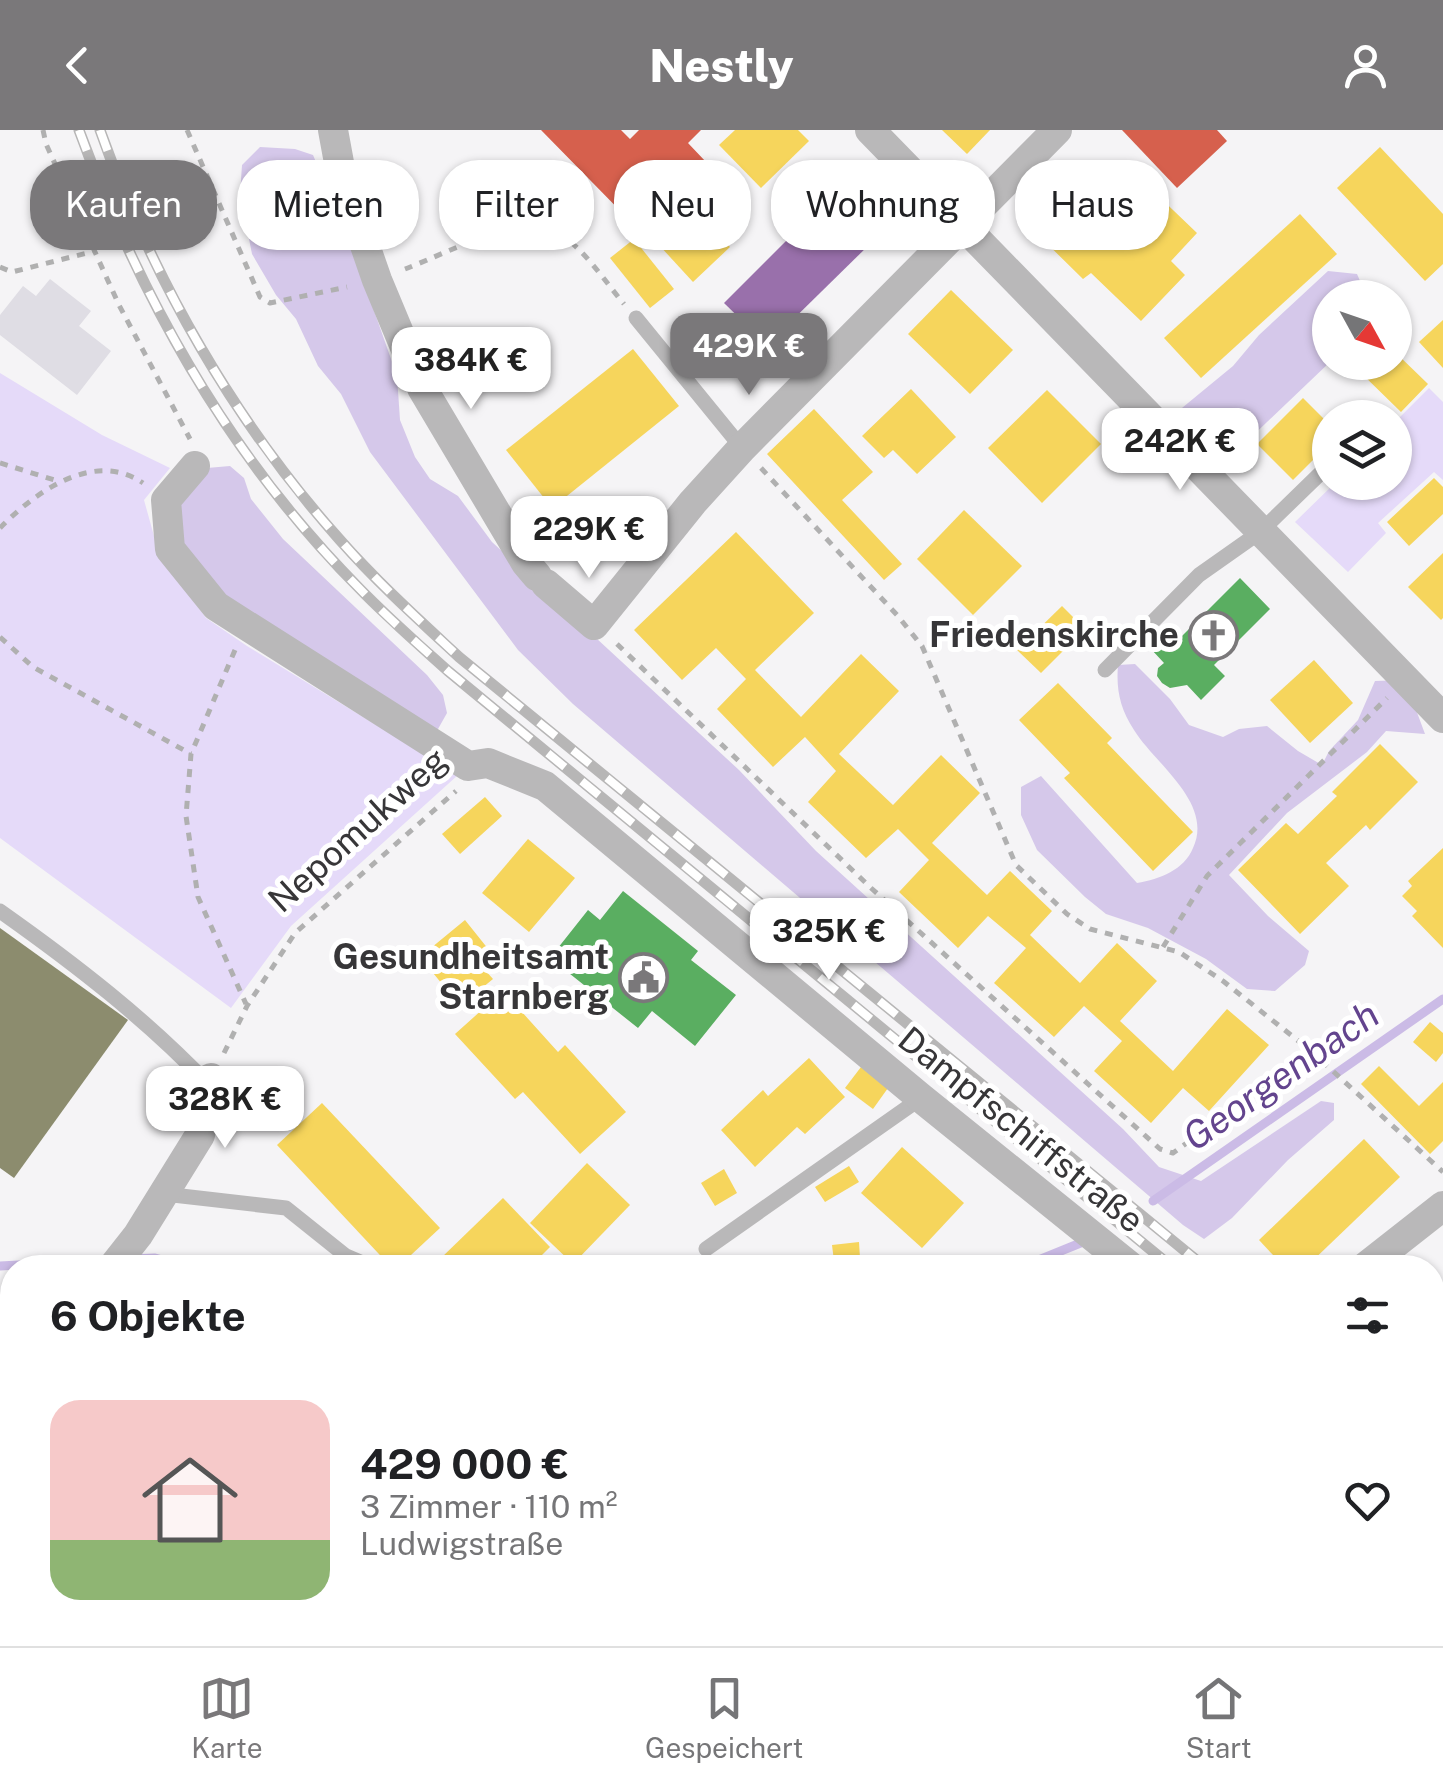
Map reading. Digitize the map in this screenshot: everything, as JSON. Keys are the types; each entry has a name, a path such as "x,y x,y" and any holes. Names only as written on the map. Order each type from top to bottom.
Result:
{"street":[{"path":"333,130 342,179 377,280 422,388 541,580 604,633 693,502 937,250"},
{"path":"870,130 900,160"},
{"path":"995,192 1056,130"},
{"path":"988,250 1443,718"},
{"path":"166,500 195,466"},
{"name":"Dampfschiffstraße","path":"166,500 170,549 216,606 468,766 488,762 545,786 1116,1255"},
{"path":"122,1255 200,1134 210,1082"},
{"path":"1389,1255 1443,1206"}],"lane":[{"path":"636,318 742,448"},
{"path":"1105,670 1198,574 1260,532 1312,481"},
{"path":"0,911 82,970 210,1082"},
{"path":"706,1249 920,1098"},
{"path":"164,1194 286,1208 345,1255"}],"path":[{"path":"43,130 119,305 189,435 195,466"},
{"path":"187,130 260,296 270,303 377,280 505,231 547,228 572,243 636,318"},
{"path":"0,267 12,272 95,251"},
{"path":"742,448 898,614 922,646 1016,865 1067,914 1090,929 1179,952 1224,981 1312,1051 1443,1172"},
{"path":"0,463 61,482"},
{"path":"0,528 18,510 70,476 107,470 136,478 166,500"},
{"path":"245,624 192,754 186,816 198,897 247,1006"},
{"path":"604,633 885,901 1160,1149 1173,1153 1312,1051"},
{"path":"0,637 32,666 192,754"},
{"path":"1163,948 1208,876 1405,680"},
{"name":"Nepomukweg","path":"210,1082 247,1006 295,933 488,762"}],"shaded area":[{"path":"260,147 295,149 313,155 315,160 247,160"},
{"path":"251,250 353,250 397,376 400,420 415,457 430,479 458,496 492,542 739,770 816,851 1123,1129 1159,1167 1201,1181 1321,1101 1334,1103 1334,1120 1288,1160 1232,1218 1204,1239 1183,1225 573,704 518,650 370,452 341,394 318,366 296,319 276,295"},
{"path":"1328,271 1357,274 1360,280 1318,280"},
{"path":"1312,286 1312,379 1221,466 1211,464 1184,443 1171,417 1233,366 1259,335"},
{"path":"0,373 102,435 170,468 144,500 159,554 206,618 458,775 291,926 231,1008 0,838"},
{"path":"1429,388 1443,402 1443,480 1434,472 1412,492 1412,405"},
{"path":"230,466 244,478 251,499 283,539 427,675 443,695 447,713 438,729 424,729 229,605 180,540 181,493 207,468"},
{"path":"1318,500 1403,500 1378,523 1386,533 1348,572 1295,522"},
{"path":"1135,664 1170,699 1189,725 1223,737 1239,729 1267,726 1322,765 1329,751 1358,720 1375,681 1405,680 1425,734 1386,731 1367,752 1287,813 1229,875 1309,951 1305,965 1275,991 1247,989 1206,959 1148,928 1106,914 1037,850 1021,815 1021,787 1041,776 1137,883 1170,872 1189,856 1197,831 1196,815 1179,785 1134,730 1120,699 1118,665"}],"building: Wohnen":[{"path":"735,130 798,130 809,141 790,160 771,160 771,178 761,188 751,178 751,160 734,160 719,145"},
{"path":"942,130 990,130 967,154"},
{"path":"1380,147 1443,214 1443,264 1425,281 1337,188"},
{"path":"1169,206 1197,233 1171,261 1185,275 1141,321 1091,273 1083,279 1054,250 1169,250"},
{"path":"1300,214 1337,254 1201,378 1164,338"},
{"path":"620,250 643,250 674,289 650,308 610,258"},
{"path":"664,250 727,250 693,282"},
{"path":"951,290 1013,350 970,394 908,334"},
{"path":"1443,320 1443,368 1419,342"},
{"path":"633,349 679,406 552,508 506,450"},
{"path":"1412,368 1428,384 1412,401 1389,400 1368,380 1412,380"},
{"path":"911,389 956,437 917,474 893,450 884,458 862,436"},
{"path":"1047,390 1101,444 1042,503 988,448"},
{"path":"1303,398 1312,407 1312,461 1293,480 1257,444"},
{"path":"814,409 873,472 842,500 902,564 884,580 767,454"},
{"path":"1434,478 1443,487 1443,514 1409,546 1387,522"},
{"path":"964,510 1022,566 973,615 917,559"},
{"path":"736,532 814,613 755,670 801,717 861,654 899,691 839,754 893,805 941,755 980,793 932,843 987,895 1010,871 1052,911 1030,935 1080,983 1117,943 1157,981 1120,1021 1173,1071 1227,1009 1269,1045 1209,1111 1183,1088 1151,1123 1094,1071 1122,1041 1084,1006 1054,1037 994,983 1026,948 988,916 958,948 899,892 929,860 898,829 866,858 808,802 836,771 805,737 773,767 717,709 746,679 716,648 682,680 634,630"},
{"path":"1443,553 1443,618 1441,620 1408,587"},
{"path":"1062,606 1085,629 1041,673 1017,650"},
{"path":"1314,660 1353,703 1310,743 1270,700"},
{"path":"1058,683 1112,738 1107,743 1193,832 1153,871 1064,778 1070,773 1019,720"},
{"path":"1380,744 1418,782 1370,830 1366,825 1326,863 1349,886 1300,934 1238,870 1286,823 1298,834 1337,796 1332,792"},
{"path":"485,797 502,816 460,854 442,834"},
{"path":"528,839 575,878 529,932 482,893"},
{"path":"1443,848 1443,948 1412,916 1417,911 1402,896 1412,886 1408,881"},
{"path":"465,920 497,960 485,970 493,979 460,1006 420,957"},
{"path":"503,991 558,1052 565,1045 626,1112 580,1154 523,1092 515,1099 455,1034"},
{"path":"1430,1022 1443,1033 1443,1053 1436,1062 1413,1042"},
{"path":"809,1058 845,1097 805,1134 797,1127 755,1167 721,1130 763,1090 768,1096"},
{"path":"1379,1066 1419,1106 1443,1082 1443,1141 1430,1154 1361,1084"},
{"path":"861,1067 888,1088 873,1109 845,1088"},
{"path":"322,1103 440,1228 411,1255 380,1255 277,1145"},
{"path":"1364,1139 1400,1177 1319,1255 1273,1255 1259,1240"},
{"path":"902,1147 964,1203 922,1248 861,1193"},
{"path":"587,1163 630,1205 582,1255 564,1255 530,1223"},
{"path":"849,1166 859,1182 825,1202 815,1187"},
{"path":"724,1169 737,1193 715,1206 701,1183"},
{"path":"503,1198 550,1247 542,1255 444,1255"},
{"path":"859,1242 860,1255 833,1255 832,1245"}],"building: Handel":[{"path":"541,130 621,130 630,139 639,130 701,130 688,143 704,160 614,160 614,205 594,184 594,160 570,160"},
{"path":"1122,130 1217,130 1227,141 1177,188 1169,180 1169,160 1150,160"}],"building: Büros":[{"path":"777,250 864,250 767,345 724,303"}],"building: Öffentlich":[{"name":"Friedenskirche","path":"1240,578 1270,609 1214,665 1225,676 1201,700 1187,685 1170,688 1162,683 1157,676 1164,663 1151,649 1169,631 1178,640"},
{"name":"Gesundheitsamt Starnberg","path":"623,891 698,951 691,960 736,995 695,1046 652,1011 638,1028 550,958 588,910 600,920"}],"building: Industrie":[{"path":"0,928 128,1020 14,1178 0,1168"}],"building: Sonstige":[{"path":"50,279 91,311 79,326 111,351 77,395 0,335 0,315 23,286 36,296"}],"waterway":[{"name":"Georgenbach","path":"1153,1201 1443,999"},
{"name":"Georgenbach","path":"1051,1255 1083,1242"}],"railway":[{"path":"79,130 131,255 194,374 270,486 359,588 448,671 1157,1255"},
{"path":"100,130 145,241 200,347 265,447 368,571 459,657 1190,1255"}],"place":[{"name":"Friedenskirche","path":"1214,635"},
{"name":"Gesundheitsamt Starnberg","path":"644,977"}]}
